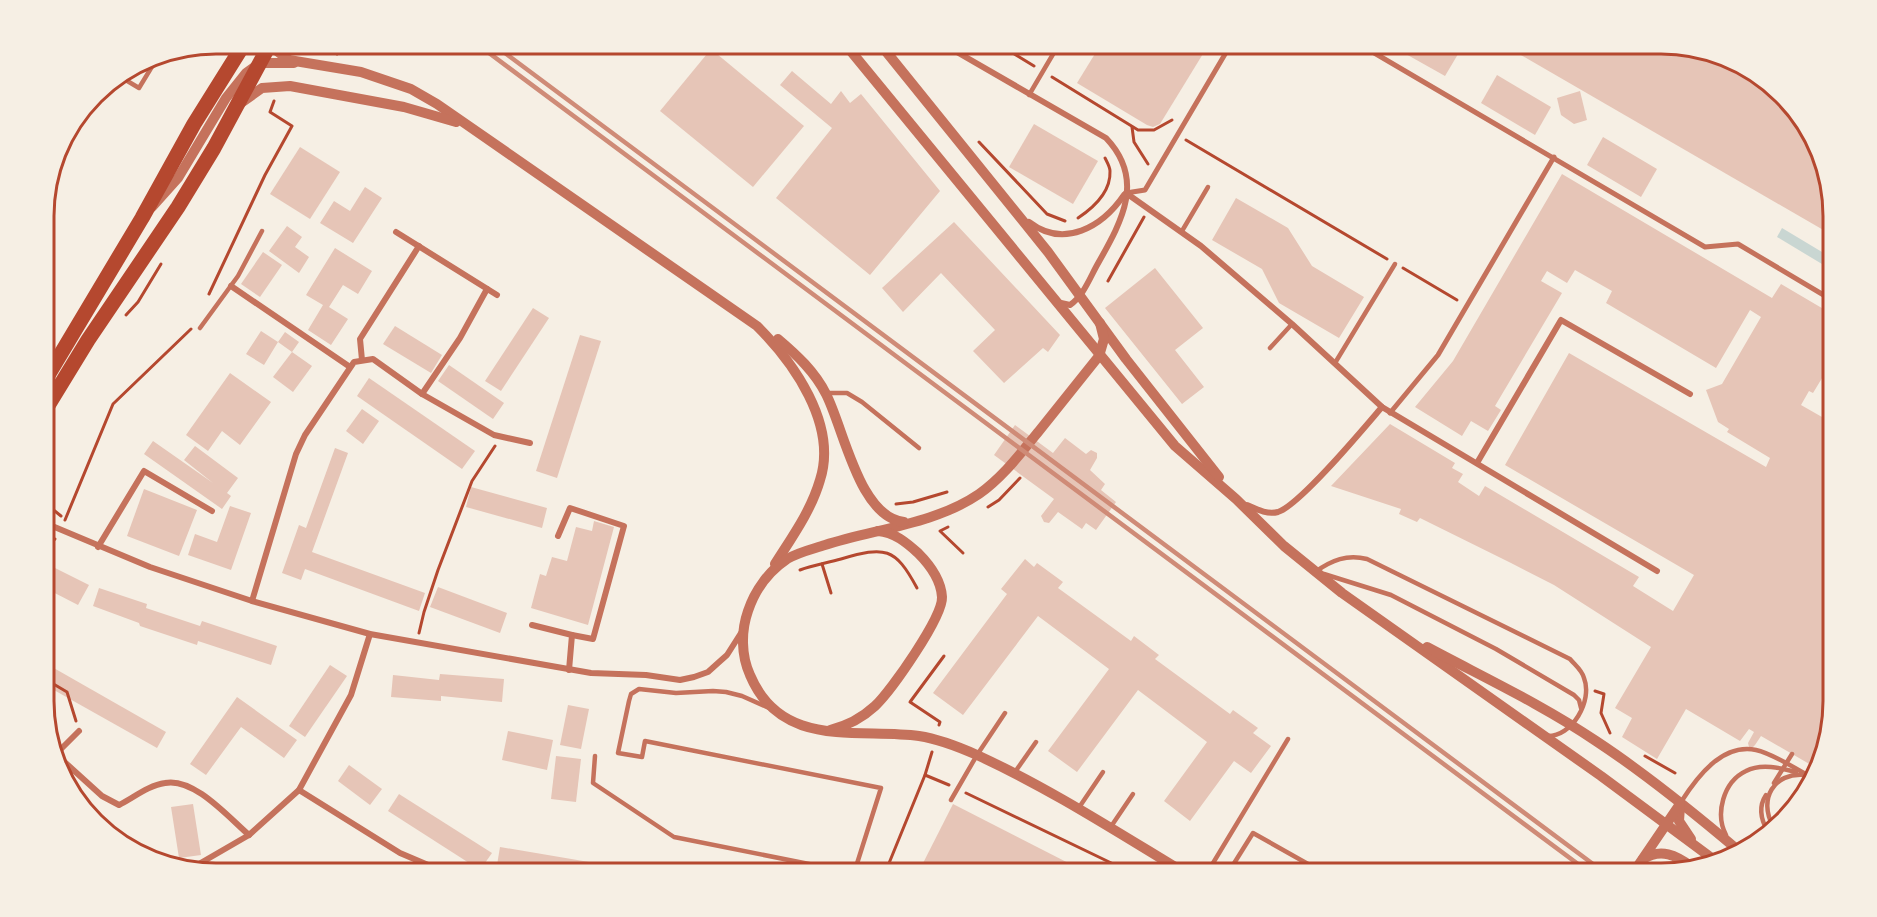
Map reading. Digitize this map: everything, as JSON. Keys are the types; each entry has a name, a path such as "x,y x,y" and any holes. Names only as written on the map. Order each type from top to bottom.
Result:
{"main road":[{"path":"54,365 142,218 194,123 238,54"},
{"path":"54,396 88,340 178,207 265,54"}],"street":[{"path":"280,54 297,62"},
{"path":"853,54 1174,446 1236,498 1284,546 1315,572 1536,732 1601,776 1708,856"},
{"path":"888,54 1016,212 1126,359 1236,498 1268,513 1278,512 1288,506 1312,484 1382,407"},
{"path":"960,54 1106,138 1116,149 1122,161 1127,176 1126,193 1122,219 1116,232 1080,296 1070,305 1064,305 1049,295"},
{"path":"1016,212 1031,225 1047,233 1068,234 1094,225 1117,206 1126,193 1145,190 1225,54"},
{"path":"1376,54 1705,247 1738,244 1823,295"},
{"path":"142,218 178,178 226,98 246,73 260,63 297,62 361,72 411,89 437,104 775,338 802,360 825,393 860,479 873,503 887,517 895,521 911,522"},
{"path":"237,106 262,88 305,87 435,114 478,133"},
{"path":"1390,412 1438,354 1554,158"},
{"path":"1126,193 1182,231 1292,324 1382,407 1657,571"},
{"path":"396,232 497,296"},
{"path":"362,360 360,339 419,246"},
{"path":"231,286 350,367"},
{"path":"422,394 460,338 487,289"},
{"path":"1477,463 1561,320 1690,393"},
{"path":"56,526 98,547 150,567 252,601 370,634 569,670 646,675 680,680 708,672 718,663 743,630 751,602 759,586 786,560 802,552 871,531 911,522 957,506 994,483 1007,471 1099,356 1104,339 1100,323"},
{"path":"757,326 779,348 804,386 820,427 823,448 821,477 811,505 767,577"},
{"path":"1099,356 1112,353 1126,359"},
{"path":"252,601 296,454 304,435 354,362 373,359 422,394 494,435 530,443"},
{"path":"98,547 144,471 212,511"},
{"path":"532,625 592,639 624,526 570,508 558,536"},
{"path":"824,732 852,722 876,706 907,663 940,610 942,599 940,585 925,560 900,539 889,533 871,531"},
{"path":"1389,627 1572,725 1597,741 1733,846"},
{"path":"743,630 746,667 754,686 765,702 792,721 824,732 897,734 935,740 977,755 1078,808 1168,863"},
{"path":"202,862 249,835 298,790 351,695 370,634"},
{"path":"569,670 572,635"},
{"path":"62,750 79,731"},
{"path":"66,762 102,796 119,805 166,782 200,792 249,835"},
{"path":"298,790 400,854 422,863"},
{"path":"1640,863 1680,804"},
{"path":"1680,804 1679,821 1689,836 1708,856"},
{"path":"1643,859 1661,852 1683,861"}],"lane":[{"path":"1029,94 1053,54"},
{"path":"126,81 138,88 151,68"},
{"path":"1182,231 1208,187"},
{"path":"197,327 231,286 262,231"},
{"path":"1335,363 1395,264"},
{"path":"1270,348 1292,324"},
{"path":"825,393 847,393 862,402 919,448"},
{"path":"1315,572 1325,565 1353,556 1383,566 1570,659 1580,670 1586,688 1581,709 1572,725 1559,735 1549,736 1536,732"},
{"path":"1315,572 1391,595 1428,613 1496,649 1574,695 1579,700 1581,709"},
{"path":"779,713 726,692 676,693 639,689 631,694 618,753 642,758 645,741 881,788 857,863"},
{"path":"951,800 1005,712"},
{"path":"1214,863 1288,739"},
{"path":"1013,774 1036,742"},
{"path":"1680,804 1703,772 1730,752 1746,749 1758,750 1805,774"},
{"path":"1765,825 1762,818 1763,800 1792,754"},
{"path":"596,756 593,783 674,837 804,863"},
{"path":"1734,845 1722,827 1720,818 1723,798 1736,777 1746,770 1763,767 1781,768 1805,774"},
{"path":"1078,808 1102,772"},
{"path":"1771,820 1767,809 1767,798 1776,784 1791,775 1805,775"},
{"path":"1110,828 1133,794"},
{"path":"1233,863 1253,832 1307,863"}],"path":[{"path":"1014,54 1025,61"},
{"path":"1049,75 1138,130 1154,130 1193,105"},
{"path":"205,304 265,175 292,126 270,112 275,97"},
{"path":"1132,126 1134,142 1153,175"},
{"path":"1176,135 1467,306"},
{"path":"979,142 1047,214 1065,221 1078,218 1094,206 1106,190 1111,170 1103,153"},
{"path":"1108,281 1149,207"},
{"path":"54,510 65,519 113,404 197,327"},
{"path":"417,643 424,612 472,481 501,436"},
{"path":"940,531 963,554"},
{"path":"795,572 868,551 883,552 902,563 917,588"},
{"path":"822,564 831,593"},
{"path":"940,722 910,702 944,656"},
{"path":"54,684 67,692 79,731"},
{"path":"1586,688 1604,694 1601,704 1604,724 1617,740"},
{"path":"889,863 926,775 935,740"},
{"path":"1636,751 1675,773"},
{"path":"926,775 1111,863"}],"shaded area":[{"path":"1782,228 1823,253 1823,265 1777,237"}],"building":[{"path":"707,54 717,54 804,126 753,187 660,111"},
{"path":"1095,54 1203,54 1160,124 1153,127 1077,83"},
{"path":"1406,54 1458,54 1445,76"},
{"path":"1519,54 1682,55 1723,66 1742,76 1760,87 1776,101 1790,117 1801,135 1811,154 1822,195 1823,230"},
{"path":"792,71 831,104 841,91 850,103 861,94 940,191 870,275 776,198 832,128 780,85"},
{"path":"1497,75 1551,107 1535,135 1481,103"},
{"path":"1580,91 1587,120 1574,124 1561,115 1557,98"},
{"path":"1034,124 1098,161 1073,204 1009,167"},
{"path":"1603,137 1657,169 1641,197 1587,165"},
{"path":"300,147 340,172 310,219 270,194"},
{"path":"1562,174 1772,298 1781,284 1823,309 1823,376 1813,393 1809,391 1801,405 1823,418 1823,701 1820,733 1810,764 1761,736 1752,748 1749,747 1748,743 1754,732 1749,729 1740,741 1686,709 1657,759 1622,737 1632,718 1615,708 1651,647 1554,585 1511,563 1420,518 1417,522 1399,514 1401,509 1331,486 1390,424 1455,463 1452,468 1463,474 1458,482 1479,496 1485,486 1639,577 1633,586 1673,611 1694,575 1505,465 1569,353 1766,467 1770,458 1727,432 1729,429 1718,422 1706,390 1722,384 1761,317 1750,310 1716,368 1606,303 1612,291 1575,270 1567,283 1547,271 1541,281 1562,293 1495,406 1501,410 1488,431 1471,421 1462,436 1415,407 1453,361"},
{"path":"365,187 382,198 353,243 320,223 334,201 350,211"},
{"path":"1236,198 1288,228 1312,266 1364,297 1339,338 1279,303 1262,269 1212,240"},
{"path":"954,222 1060,335 1048,352 1043,348 1004,383 973,351 995,330 941,273 903,312 882,288"},
{"path":"287,226 302,237 295,247 309,257 299,273 269,251"},
{"path":"335,248 372,271 358,294 343,285 329,307 348,319 331,345 308,330 323,305 306,295"},
{"path":"263,252 282,265 260,297 241,284"},
{"path":"1155,268 1203,328 1175,350 1204,387 1182,404 1105,308"},
{"path":"533,308 549,318 501,391 485,381"},
{"path":"395,326 442,355 431,373 383,344"},
{"path":"261,331 278,342 264,365 246,354"},
{"path":"285,332 299,342 292,352 278,342"},
{"path":"580,335 601,341 557,478 536,471"},
{"path":"292,352 312,366 293,392 273,377"},
{"path":"449,365 504,403 493,419 438,381"},
{"path":"230,373 271,402 240,445 222,431 208,451 186,435"},
{"path":"369,378 475,451 462,469 357,396"},
{"path":"362,409 379,421 363,444 346,431"},
{"path":"1015,425 1053,453 1065,438 1086,454 1091,450 1097,453 1097,458 1090,470 1105,484 1101,490 1116,502 1096,530 1086,523 1082,529 1058,512 1049,523 1044,522 1041,516 1054,499 994,455"},
{"path":"153,441 213,483 184,460 195,446 238,478 227,493 231,496 222,509 144,454"},
{"path":"335,448 348,453 312,552 425,593 419,611 305,569 301,580 282,573 299,525 306,528"},
{"path":"471,487 547,508 542,528 466,507"},
{"path":"144,489 197,510 179,556 127,536"},
{"path":"230,506 251,513 231,570 188,555 195,534 217,542"},
{"path":"594,521 614,527 588,625 531,608 540,574 546,576 552,557 567,561 576,527 592,531"},
{"path":"1025,559 1034,567 1037,563 1063,582 1058,588 1131,641 1134,636 1159,655 1155,659 1230,714 1233,710 1258,728 1253,733 1271,746 1251,773 1234,761 1190,821 1164,801 1207,742 1138,690 1077,772 1048,751 1109,669 1038,616 963,715 933,693 1007,594 1001,589"},
{"path":"54,568 89,585 78,605 54,593"},
{"path":"438,587 507,613 500,633 430,607"},
{"path":"99,588 147,604 146,608 200,626 202,621 277,646 271,665 198,641 197,645 140,626 139,623 93,606"},
{"path":"330,665 347,676 305,737 289,726"},
{"path":"54,668 166,732 157,748 54,690"},
{"path":"440,674 504,679 502,702 441,696 441,701 391,697 393,675 439,680"},
{"path":"237,697 297,740 284,758 241,727 206,775 190,764"},
{"path":"568,705 589,709 581,749 560,745"},
{"path":"508,731 553,740 547,770 502,760"},
{"path":"556,756 581,759 576,802 551,799"},
{"path":"349,765 382,789 370,805 338,781"},
{"path":"399,794 492,853 485,863 469,863 388,811"},
{"path":"193,804 201,855 179,858 171,807"},
{"path":"953,804 1068,863 923,863"},
{"path":"500,847 589,862 589,863 497,863"}],"railway":[{"path":"490,54 1577,863"},
{"path":"506,54 1592,863"}]}
